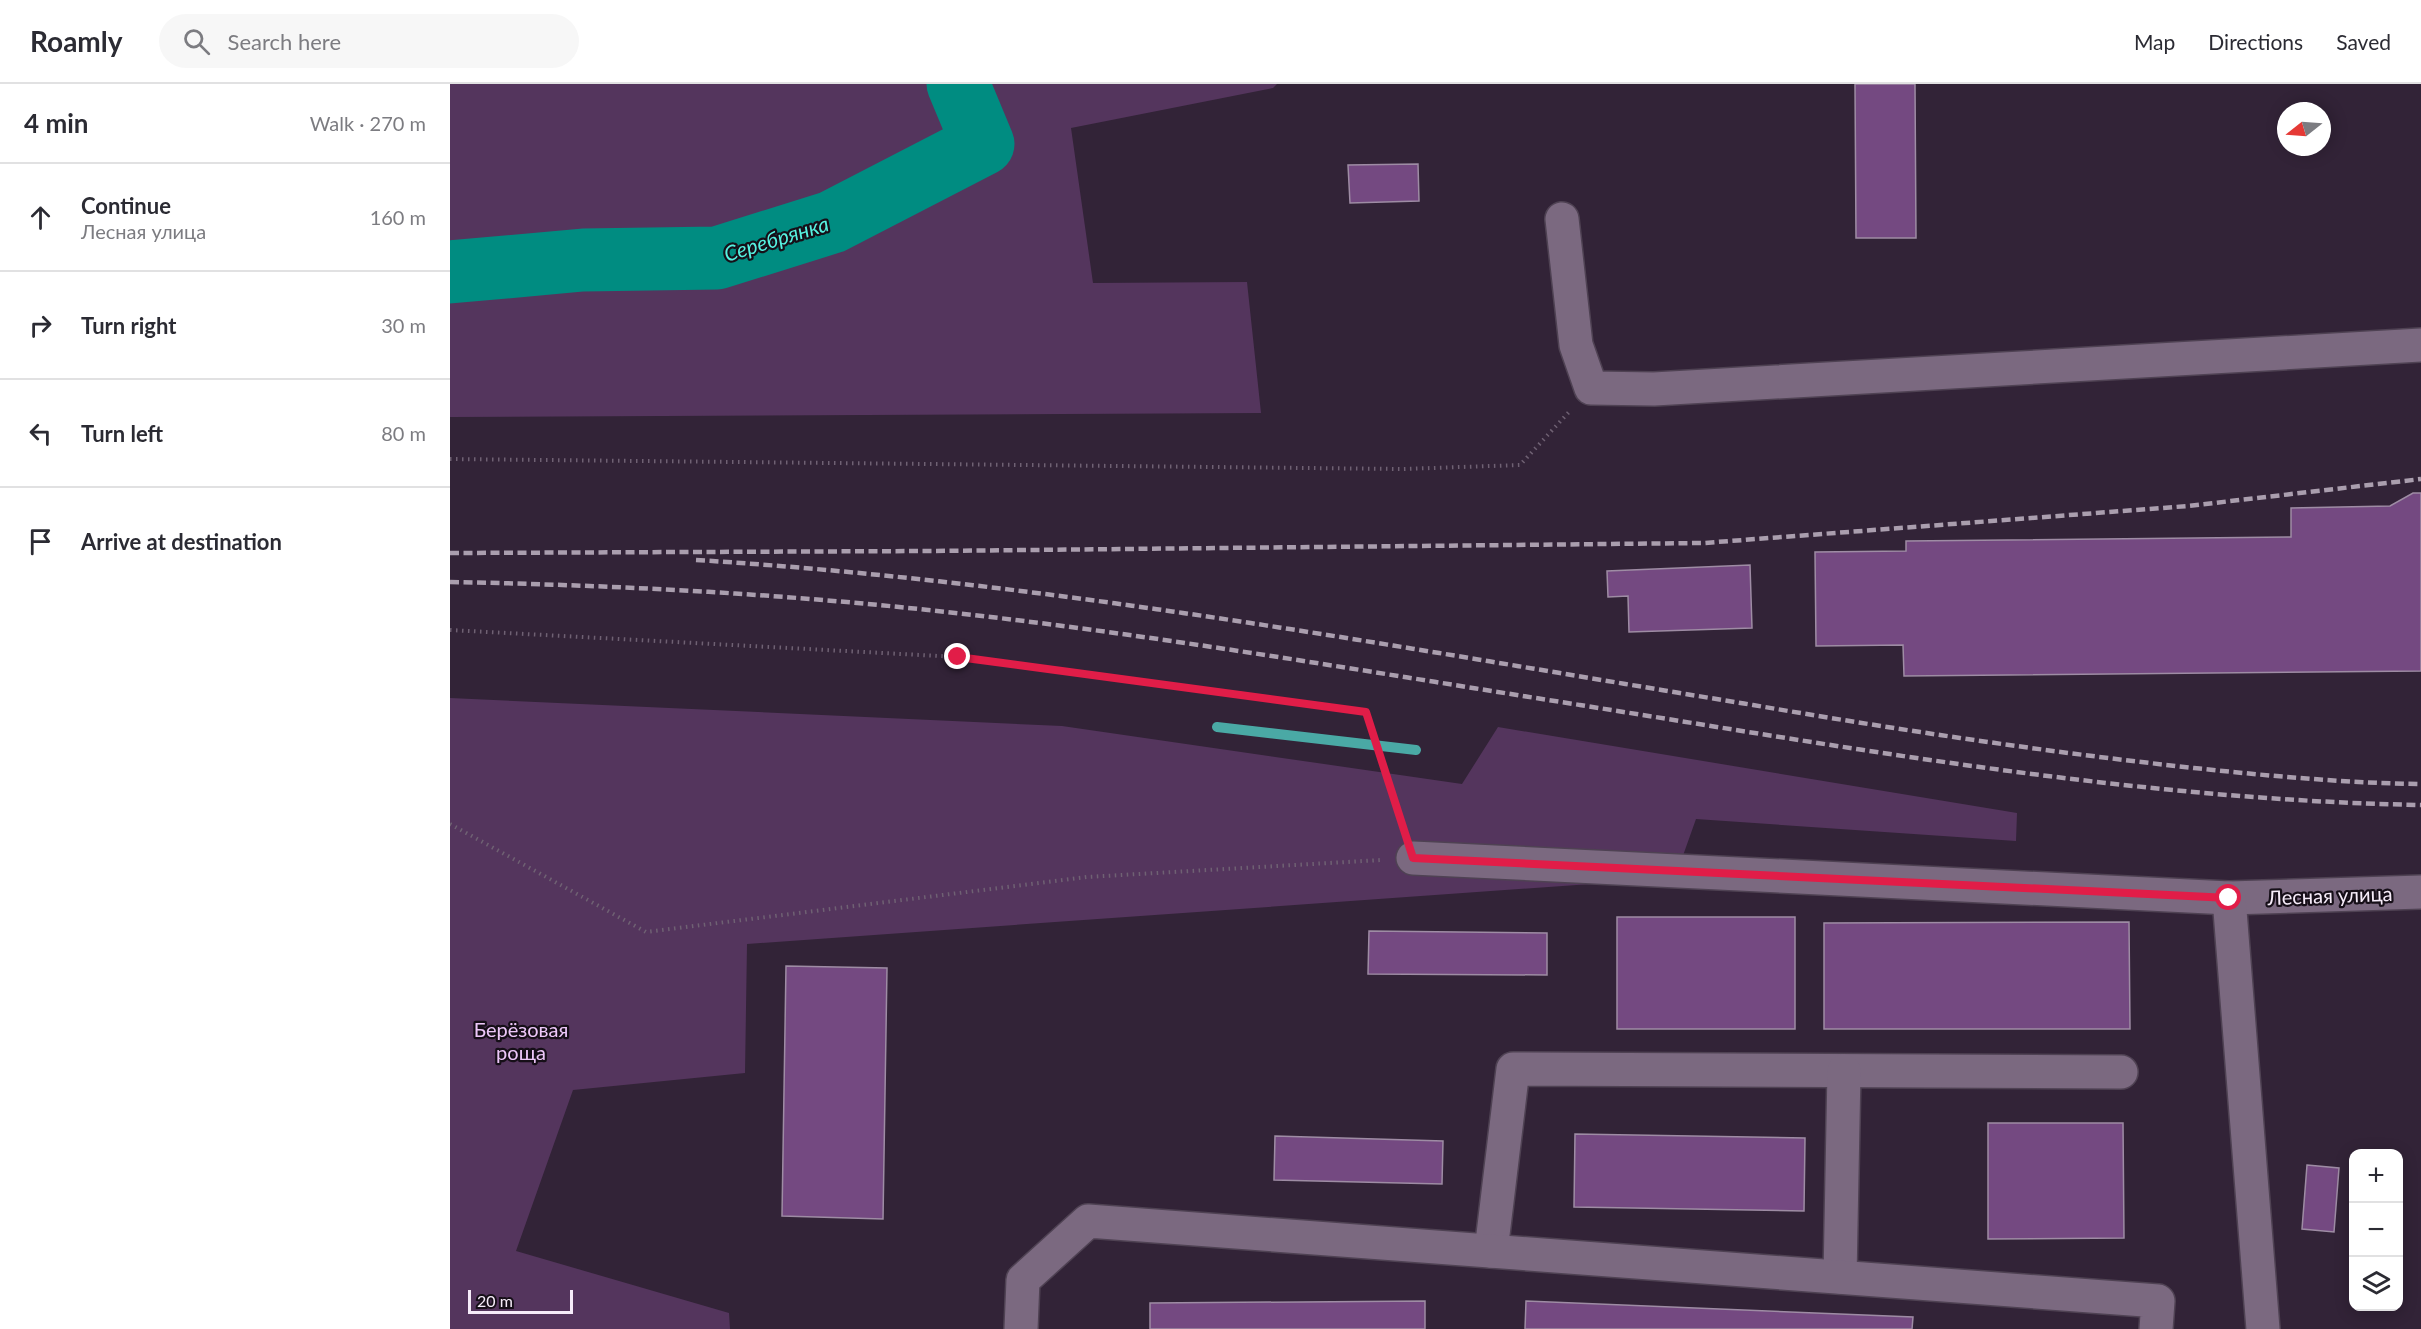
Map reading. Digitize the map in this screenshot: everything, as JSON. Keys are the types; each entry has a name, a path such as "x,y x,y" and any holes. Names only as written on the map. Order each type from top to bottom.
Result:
{"street":[{"path":"1562,219 1576,345 1591,388 1665,388 2421,345"},
{"name":"Лесная улица","path":"1413,858 2229,898 2421,892"},
{"path":"2229,898 2263,1329"},
{"path":"1491,1251 1513,1069 2121,1072"},
{"path":"1840,1277 1844,1071"},
{"path":"1021,1329 1023,1280 1088,1221 2158,1301 2156,1329"}],"path":[{"path":"450,459 1403,470 1520,465 1591,388"},
{"path":"450,630 958,657 1366,712 1413,858 1087,877 646,932 450,824"}],"green space":[{"path":"450,84 1277,84 1273,88 1071,128 1093,283 1247,282 1261,413 450,417"},
{"name":"Берёзовая роща","path":"450,698 1062,726 1462,784 1498,727 2017,813 2016,841 1696,819 1675,878 747,944 745,1073 573,1090 516,1251 729,1313 730,1329 450,1329"}],"building":[{"path":"1855,84 1915,84 1916,238 1856,238"},
{"path":"1418,164 1419,201 1350,203 1348,165"},
{"path":"2413,493 2421,493 2421,671 1904,676 1903,645 1816,646 1815,552 1906,551 1906,541 2291,537 2291,508 2390,506"},
{"path":"1750,565 1752,628 1629,632 1628,596 1608,597 1607,571"},
{"path":"1617,917 1795,917 1795,1029 1617,1029"},
{"path":"2129,922 2130,1029 1824,1029 1824,923"},
{"path":"1369,931 1547,933 1547,975 1368,974"},
{"path":"786,966 887,968 883,1219 782,1216"},
{"path":"1988,1123 2123,1123 2124,1238 1988,1239"},
{"path":"1575,1134 1805,1138 1804,1211 1574,1207"},
{"path":"1275,1136 1443,1141 1442,1184 1274,1180"},
{"path":"2307,1165 2339,1168 2334,1232 2302,1229"},
{"path":"1425,1301 1425,1329 1150,1329 1150,1303"},
{"path":"1526,1301 1913,1317 1912,1329 1525,1329"}],"waterway":[{"name":"Серебрянка","path":"450,272 583,260 717,258 832,222 983,144 958,84"},
{"path":"1217,727 1416,750"}],"railway":[{"path":"450,553 931,551 1704,543 2188,506 2421,479"},
{"path":"696,560 829,570 962,584 1226,619 1863,723 2084,755 2279,776 2421,784"},
{"path":"450,582 689,591 809,599 1010,619 1173,641 1999,770 2210,793 2315,801 2421,805"}],"route":[{"path":"958,657 1366,712 1413,858 2229,898"}]}
